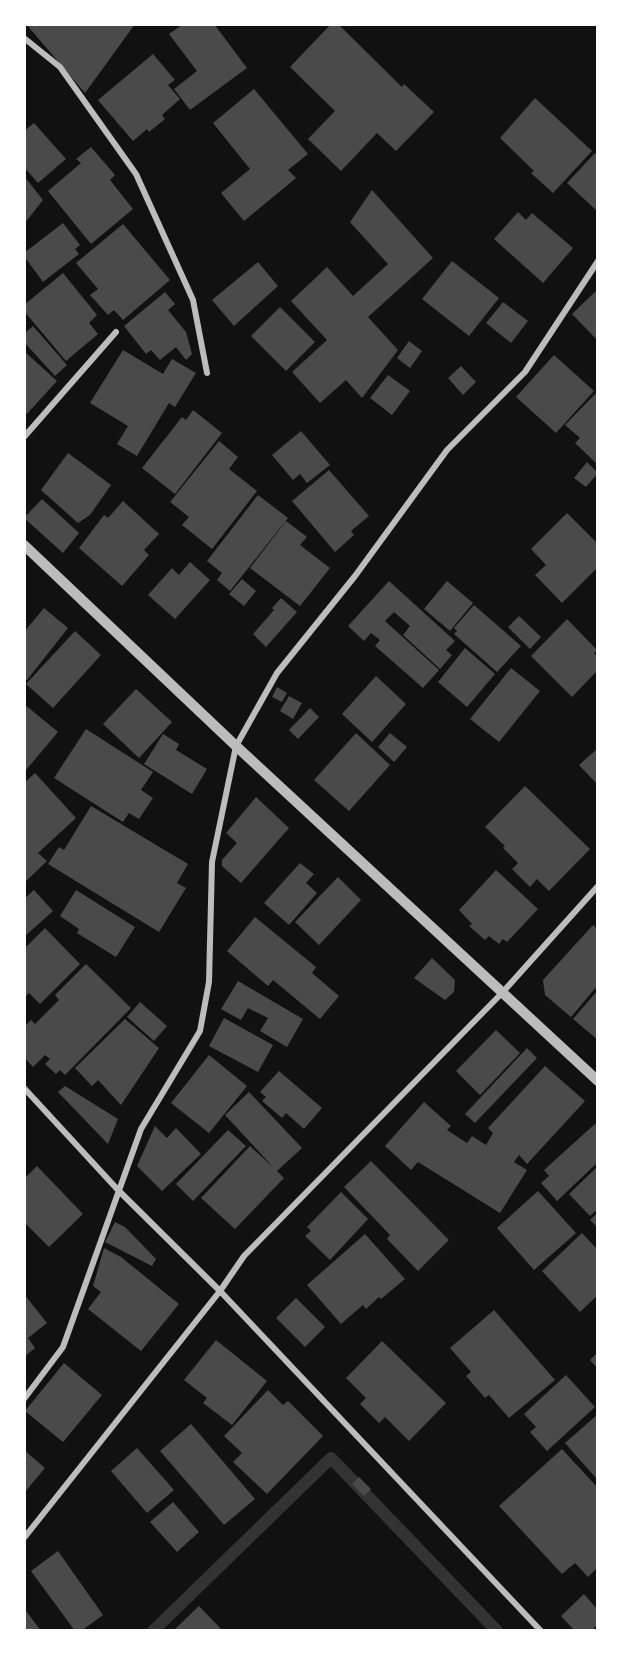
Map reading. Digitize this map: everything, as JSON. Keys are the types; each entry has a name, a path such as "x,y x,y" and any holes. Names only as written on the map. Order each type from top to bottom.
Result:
{"street":[{"path":"24,38 60,67 136,174 193,300 207,373"},
{"path":"24,1399 63,1347 141,1129 200,1031 209,982 212,862 236,746 277,673 355,576 447,450 525,372 598,261"},
{"path":"24,437 116,332"},
{"path":"24,545 236,746 598,1081"},
{"path":"24,1538 220,1291 244,1256 502,993 598,886"},
{"path":"24,1089 118,1190 220,1291 541,1631"}],"building":[{"path":"26,24 135,24 85,93"},
{"path":"183,24 214,24 247,68 190,110 174,89 197,71 169,34"},
{"path":"331,24 338,24 402,87 404,84 434,112 396,151 377,133 341,171 308,139 335,111 290,67"},
{"path":"153,54 175,80 168,85 180,99 162,115 165,119 149,132 147,129 133,141 98,100"},
{"path":"254,89 308,154 288,170 296,178 244,221 221,193 250,169 213,123"},
{"path":"535,98 592,151 553,193 531,173 534,171 500,138"},
{"path":"34,123 66,159 38,183 24,167 24,131"},
{"path":"91,147 115,175 110,180 133,209 91,244 48,191 81,163 76,159"},
{"path":"595,153 598,157 598,212 567,183"},
{"path":"24,176 43,200 24,224"},
{"path":"372,190 433,258 368,317 398,350 362,398 346,380 320,403 292,372 327,340 291,301 327,267 353,296 388,264 350,222"},
{"path":"518,212 526,220 532,213 573,248 543,283 494,239"},
{"path":"63,223 80,245 75,249 79,254 43,282 24,253"},
{"path":"123,224 170,280 123,320 114,310 108,315 90,295 98,289 76,263"},
{"path":"452,261 499,298 469,336 422,299"},
{"path":"258,262 278,286 234,326 212,300"},
{"path":"63,273 97,315 89,323 98,334 66,361 24,311 24,305"},
{"path":"598,289 598,341 572,314"},
{"path":"165,292 175,304 168,310 186,332 192,354 186,360 176,347 160,360 151,350 146,354 124,326"},
{"path":"503,302 528,321 511,343 486,323"},
{"path":"280,307 315,342 286,371 251,336"},
{"path":"33,326 67,365 55,376 24,342 24,334"},
{"path":"409,341 422,351 410,368 397,358"},
{"path":"123,350 163,374 172,359 196,373 175,407 169,403 137,456 117,444 128,426 90,403"},
{"path":"24,351 57,381 24,417"},
{"path":"554,355 594,391 556,433 516,397"},
{"path":"461,366 476,382 463,395 448,378"},
{"path":"388,375 410,391 392,415 370,398"},
{"path":"598,391 598,465 575,443 580,438 565,425"},
{"path":"193,410 222,433 175,494 142,468 182,417 186,420"},
{"path":"301,431 330,465 307,483 300,474 293,480 272,455"},
{"path":"219,441 238,457 229,469 257,491 212,549 182,525 189,517 170,502"},
{"path":"68,453 111,485 90,515 78,523 41,490"},
{"path":"587,462 598,473 586,487 574,478"},
{"path":"329,470 369,516 351,531 354,535 335,552 292,501"},
{"path":"258,495 288,518 230,591 217,580 222,573 207,561"},
{"path":"42,499 79,533 63,553 24,518"},
{"path":"123,501 159,534 144,550 149,555 122,586 79,548 104,515 108,518"},
{"path":"567,513 598,544 598,567 562,603 535,575 546,565 531,549"},
{"path":"286,521 307,537 300,545 330,568 300,606 250,568"},
{"path":"190,562 210,580 175,619 148,595 172,568 179,575"},
{"path":"242,579 256,591 244,606 229,594"},
{"path":"389,581 455,641 446,650 452,655 440,669 403,635 410,626 394,612 385,621 439,670 423,688 375,646 380,640 371,633 364,641 348,626"},
{"path":"447,581 473,603 450,631 424,609"},
{"path":"281,598 297,612 266,647 253,634 274,610 272,608"},
{"path":"474,605 521,646 497,672 454,634 457,631 454,628"},
{"path":"44,608 68,628 27,680 24,678 24,632"},
{"path":"519,616 541,637 530,649 508,627"},
{"path":"567,619 597,650 594,653 598,658 598,670 572,697 531,656"},
{"path":"75,631 101,655 53,708 26,684"},
{"path":"465,648 495,674 467,707 438,682"},
{"path":"511,668 540,691 499,742 470,719"},
{"path":"376,676 406,704 372,742 342,714"},
{"path":"277,687 287,693 282,702 272,697"},
{"path":"136,689 172,722 139,758 103,724"},
{"path":"289,696 302,703 293,719 280,711"},
{"path":"24,704 58,732 26,770 24,769"},
{"path":"310,708 319,717 298,739 289,730"},
{"path":"86,729 153,772 141,790 153,798 139,819 129,813 123,822 54,778"},
{"path":"356,733 390,765 349,811 314,780"},
{"path":"390,733 407,747 394,762 378,747"},
{"path":"163,734 179,744 176,750 207,769 192,794 144,764"},
{"path":"598,748 598,785 579,765"},
{"path":"35,773 76,818 38,853 47,861 24,883 24,783"},
{"path":"525,786 590,849 549,891 537,879 530,887 512,869 518,863 503,848 505,846 485,827"},
{"path":"256,797 289,828 241,883 222,866 222,860 237,843 226,833"},
{"path":"91,806 188,864 177,883 186,888 159,932 48,864 59,847 64,850"},
{"path":"300,863 314,874 306,883 317,893 289,925 264,903"},
{"path":"496,870 538,909 507,942 503,939 499,944 489,936 485,940 469,926 472,924 459,910"},
{"path":"338,877 361,900 319,945 295,922"},
{"path":"34,890 53,911 24,937 24,899"},
{"path":"76,890 135,927 116,957 77,933 79,929 60,916"},
{"path":"255,917 316,967 312,973 339,996 320,1019 273,980 268,986 227,951"},
{"path":"593,925 598,929 598,985 571,1017 545,995 543,980"},
{"path":"45,928 80,964 40,1004 29,993 24,998 24,949"},
{"path":"432,958 455,980 454,992 445,1000 414,978"},
{"path":"86,964 131,1008 65,1075 60,1070 56,1074 45,1064 50,1059 45,1055 33,1067 24,1057 24,1027 31,1020 35,1024 59,1000 55,995"},
{"path":"238,981 303,1019 287,1047 260,1031 268,1018 248,1008 241,1020 221,1009"},
{"path":"598,990 598,1040 573,1019"},
{"path":"140,1002 167,1026 154,1041 127,1017"},
{"path":"224,1018 273,1045 258,1072 209,1046"},
{"path":"125,1019 159,1048 121,1105 98,1080 92,1086 75,1068"},
{"path":"496,1030 520,1053 480,1095 456,1071"},
{"path":"527,1048 537,1058 475,1123 465,1114"},
{"path":"209,1055 247,1086 209,1133 171,1103"},
{"path":"545,1066 585,1101 527,1164 519,1155 514,1162 527,1170 500,1213 418,1162 411,1170 385,1146 424,1102 451,1126 447,1130 467,1143 472,1136 486,1145 493,1133 488,1128"},
{"path":"279,1071 322,1108 304,1129 286,1113 282,1118 262,1101 266,1097 260,1092"},
{"path":"65,1086 118,1119 108,1144 58,1092"},
{"path":"249,1092 302,1148 277,1171 284,1178 235,1229 201,1198 250,1146 274,1168 225,1115"},
{"path":"596,1123 598,1125 598,1162 557,1201 541,1183 549,1176 544,1170"},
{"path":"155,1126 167,1138 176,1128 201,1154 162,1191 137,1166"},
{"path":"228,1130 246,1146 193,1201 176,1184"},
{"path":"371,1161 449,1240 418,1271 387,1239 390,1235 344,1187"},
{"path":"37,1166 83,1214 49,1247 24,1222 24,1179"},
{"path":"598,1166 598,1209 590,1216 569,1194"},
{"path":"538,1191 576,1233 534,1270 497,1228"},
{"path":"341,1192 368,1219 330,1260 305,1236 311,1231 307,1227"},
{"path":"598,1212 598,1228 590,1220"},
{"path":"115,1222 125,1227 156,1259 152,1266 105,1242"},
{"path":"582,1233 598,1250 598,1295 580,1312 542,1271"},
{"path":"365,1234 405,1279 366,1309 363,1305 341,1324 307,1285"},
{"path":"104,1248 121,1257 179,1304 141,1351 88,1309 101,1292 93,1286"},
{"path":"24,1294 47,1323 28,1338 35,1348 24,1357"},
{"path":"296,1298 325,1327 305,1347 276,1318"},
{"path":"494,1310 555,1380 509,1418 489,1395 485,1398 466,1376 471,1372 450,1348"},
{"path":"216,1340 267,1381 232,1425 203,1403 207,1398 184,1380"},
{"path":"382,1341 446,1403 409,1441 385,1417 379,1423 360,1404 366,1398 346,1378"},
{"path":"598,1352 598,1369 590,1360"},
{"path":"64,1363 102,1395 63,1442 25,1411"},
{"path":"566,1375 595,1407 547,1451 530,1432 536,1427 524,1414"},
{"path":"268,1390 283,1405 288,1401 323,1436 267,1494 233,1462 242,1453 224,1436"},
{"path":"598,1414 598,1476 596,1478 565,1443"},
{"path":"191,1424 255,1499 224,1525 160,1451"},
{"path":"137,1448 174,1490 147,1513 111,1471"},
{"path":"562,1449 598,1488 598,1567 588,1577 575,1563 562,1574 499,1506"},
{"path":"24,1450 45,1468 24,1493"},
{"path":"359,1477 371,1489 364,1496 352,1484"},
{"path":"173,1502 199,1532 177,1552 150,1522"},
{"path":"58,1551 103,1615 81,1631 75,1631 31,1571"},
{"path":"584,1594 598,1610 598,1624 591,1631 575,1631 561,1616"},
{"path":"199,1606 223,1631 173,1631"},
{"path":"24,1608 41,1631 24,1631"}],"waterway":[{"path":"153,1631 331,1458 497,1631"}]}
